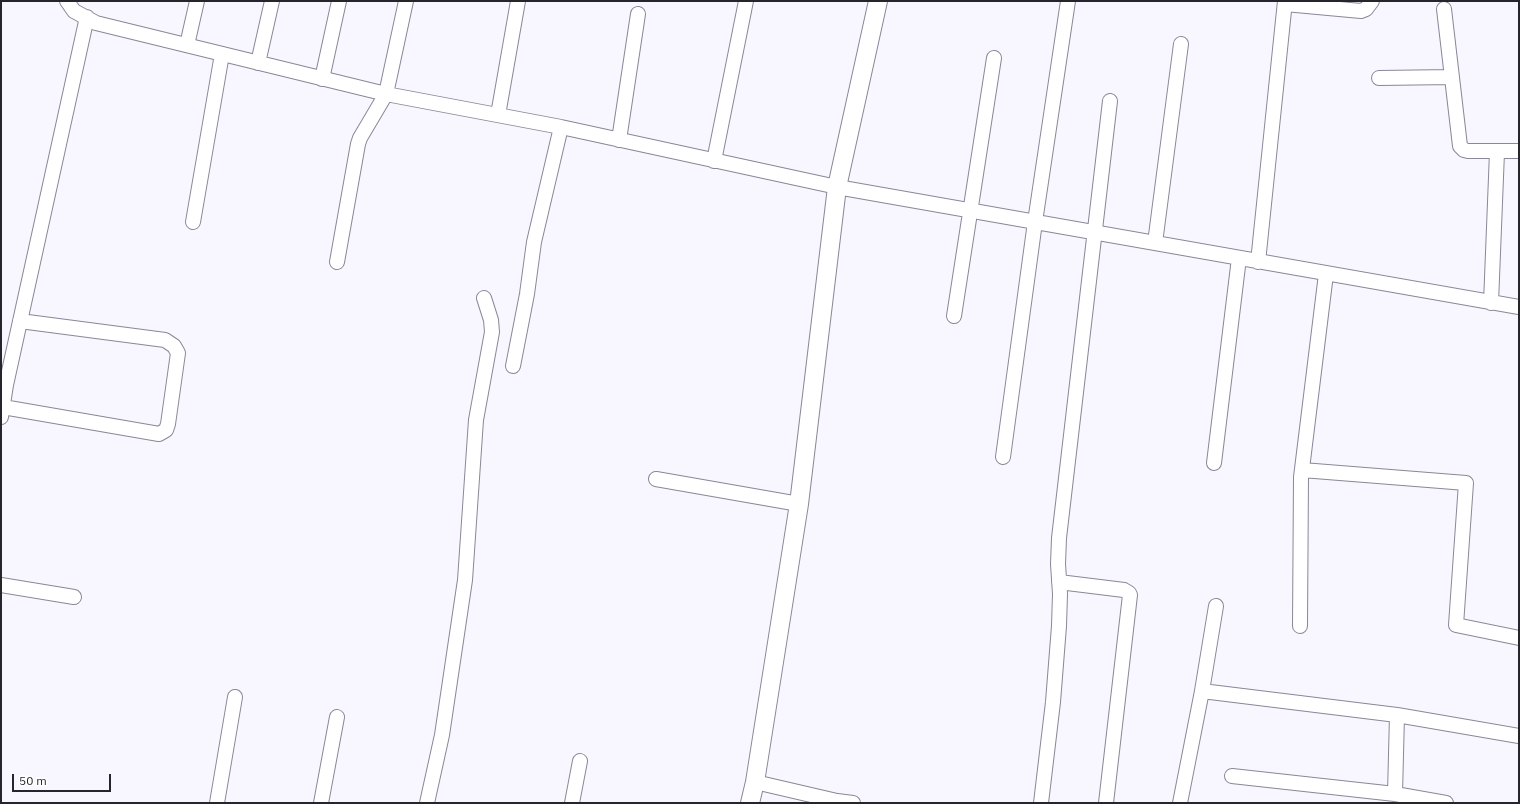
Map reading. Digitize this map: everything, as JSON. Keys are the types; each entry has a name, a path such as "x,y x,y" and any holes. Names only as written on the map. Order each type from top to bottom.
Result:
{"main road":[{"path":"750,803 755,782 799,504 837,187 878,1"}],"street":[{"path":"67,1 74,11 96,22 187,46 386,94 561,127 837,187 1519,308"},
{"path":"187,46 197,1"},
{"path":"258,63 272,1"},
{"path":"322,79 339,1"},
{"path":"337,262 358,144 386,94 406,1"},
{"path":"498,116 518,1"},
{"path":"714,161 746,1"},
{"path":"1003,457 1035,222 1068,1"},
{"path":"1258,262 1285,2 1354,11 1366,9 1372,1"},
{"path":"1444,9 1460,146 1464,150 1468,151 1519,151"},
{"path":"619,140 638,14"},
{"path":"20,321 165,340 174,346 178,353 166,430 159,434 2,412 20,321 87,18"},
{"path":"1155,243 1181,44"},
{"path":"193,222 222,54"},
{"path":"954,316 994,58"},
{"path":"1379,78 1452,77"},
{"path":"1041,803 1053,702 1060,594 1058,564 1059,538 1110,101"},
{"path":"513,366 527,294 534,242 561,127"},
{"path":"1491,303 1497,152"},
{"path":"1214,463 1239,258"},
{"path":"1300,626 1302,470 1326,274"},
{"path":"428,803 442,735 465,580 476,420 492,332 491,320 484,298"},
{"path":"1302,470 1466,483 1456,625 1519,638"},
{"path":"656,479 799,504"},
{"path":"1059,582 1124,590 1130,595 1106,803"},
{"path":"1,585 74,597"},
{"path":"1180,803 1202,691 1216,606"},
{"path":"1202,691 1397,715 1519,736"},
{"path":"217,803 235,697"},
{"path":"1395,794 1397,715"},
{"path":"321,803 337,716"},
{"path":"572,803 580,761"},
{"path":"1232,776 1395,794 1446,803"},
{"path":"755,782 837,802 854,803"}]}
